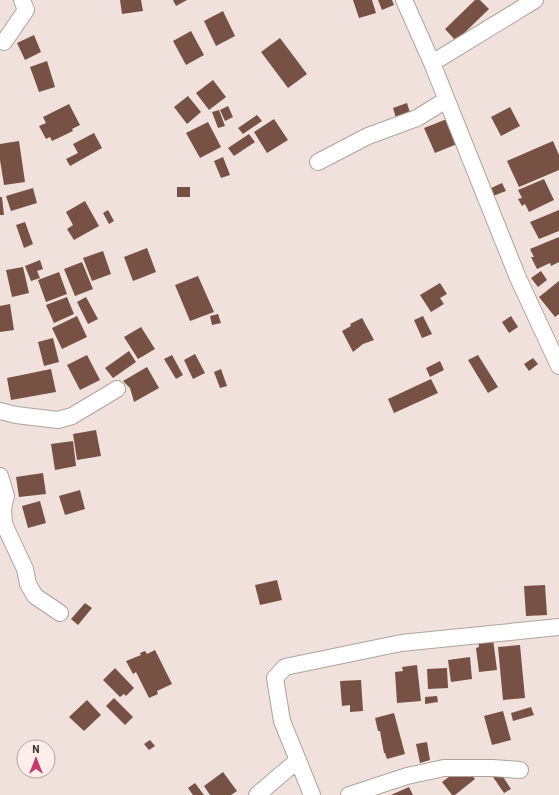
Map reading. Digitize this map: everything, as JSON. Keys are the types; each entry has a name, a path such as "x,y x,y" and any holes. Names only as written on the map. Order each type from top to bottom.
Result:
{"street":[{"path":"4,42 26,10 22,0"},
{"path":"404,0 432,63 518,278 559,366"},
{"path":"432,63 535,0"},
{"path":"318,162 368,136 417,118 446,100"},
{"path":"0,411 16,415 58,420 72,416 117,389"},
{"path":"0,476 6,496 3,508 4,524 25,569 28,584 35,596 60,613"},
{"path":"312,795 282,721 275,678 285,667 401,643 559,627"},
{"path":"257,795 298,760"},
{"path":"349,795 407,776 444,768 492,768 520,770"}],"building":[{"path":"120,0 141,0 143,11 122,14"},
{"path":"173,0 187,0 176,6"},
{"path":"353,0 372,0 376,13 359,18"},
{"path":"378,0 392,0 394,5 382,10"},
{"path":"475,0 480,0 489,9 456,41 445,29"},
{"path":"223,11 235,36 216,46 204,21"},
{"path":"191,31 204,55 186,65 173,41"},
{"path":"34,35 41,52 25,60 17,43"},
{"path":"280,38 307,74 288,88 261,52"},
{"path":"47,61 55,87 39,92 30,67"},
{"path":"213,80 226,97 209,110 196,93"},
{"path":"188,96 201,112 187,124 174,107"},
{"path":"407,103 411,116 397,121 393,108"},
{"path":"69,104 80,125 72,129 73,131 52,141 50,137 46,139 39,126 46,123 43,117"},
{"path":"228,106 233,117 225,121 220,110"},
{"path":"510,107 520,126 501,136 491,117"},
{"path":"219,110 225,126 218,128 212,112"},
{"path":"257,115 262,121 243,134 238,128"},
{"path":"274,119 288,140 267,153 254,132"},
{"path":"447,119 457,144 435,153 424,128"},
{"path":"208,122 221,147 200,158 186,133"},
{"path":"94,133 102,148 70,166 66,159 78,153 73,144"},
{"path":"249,134 255,142 234,156 228,148"},
{"path":"19,141 25,182 4,185 0,160 0,144"},
{"path":"553,141 559,155 559,170 519,187 507,161"},
{"path":"223,157 230,175 221,178 214,161"},
{"path":"544,179 554,200 529,212 525,204 522,206 518,199 522,198 518,190"},
{"path":"502,183 506,191 493,196 489,189"},
{"path":"177,187 190,187 190,197 177,197"},
{"path":"33,188 37,203 11,211 6,196"},
{"path":"0,197 2,197 4,215 0,215"},
{"path":"85,201 99,226 74,240 67,229 73,225 66,212"},
{"path":"108,210 114,221 109,224 103,213"},
{"path":"559,210 559,231 539,239 530,222"},
{"path":"25,222 33,244 24,248 16,225"},
{"path":"559,237 559,262 551,266 550,263 537,269 531,257 534,257 530,249"},
{"path":"147,248 156,272 133,281 124,257"},
{"path":"103,251 111,274 92,281 83,258"},
{"path":"40,260 43,269 37,271 40,278 31,281 25,266"},
{"path":"82,262 93,289 75,296 64,269"},
{"path":"23,267 29,293 12,297 6,270"},
{"path":"541,271 547,280 538,287 531,278"},
{"path":"59,272 67,294 46,302 38,280"},
{"path":"198,276 214,312 190,321 175,285"},
{"path":"559,281 559,314 555,317 539,297"},
{"path":"440,283 447,294 440,298 444,304 431,312 420,295"},
{"path":"67,297 74,314 54,323 46,305"},
{"path":"86,297 98,319 88,324 77,302"},
{"path":"10,304 14,330 0,332 0,306"},
{"path":"218,314 221,323 212,325 210,316"},
{"path":"77,316 87,337 62,349 52,328"},
{"path":"423,316 432,334 422,338 414,320"},
{"path":"511,316 518,327 509,333 502,322"},
{"path":"362,318 374,340 363,344 353,352 342,331 351,326 350,324"},
{"path":"141,327 155,349 138,359 124,337"},
{"path":"53,338 59,362 44,366 38,342"},
{"path":"129,351 136,362 113,378 105,368"},
{"path":"195,354 205,373 193,379 184,360"},
{"path":"87,355 100,380 80,390 67,365"},
{"path":"172,355 183,375 176,379 164,359"},
{"path":"478,355 498,387 488,393 468,360"},
{"path":"533,358 538,364 529,371 524,364"},
{"path":"440,361 444,370 430,377 426,368"},
{"path":"147,367 159,388 134,402 130,388 123,381"},
{"path":"51,369 56,392 11,400 7,378"},
{"path":"221,369 227,386 220,388 214,372"},
{"path":"431,379 438,393 394,413 388,399"},
{"path":"96,430 101,456 77,460 73,434"},
{"path":"73,441 76,466 55,470 51,444"},
{"path":"43,473 46,494 19,497 16,477"},
{"path":"80,490 85,509 65,515 59,496"},
{"path":"40,501 46,523 28,528 22,506"},
{"path":"277,580 282,600 260,605 255,585"},
{"path":"545,585 547,615 526,616 524,586"},
{"path":"85,603 92,608 78,625 71,619"},
{"path":"493,639 497,670 479,672 476,648 479,647 478,641"},
{"path":"520,645 525,698 503,700 498,647"},
{"path":"155,650 172,684 157,691 158,694 149,698 136,672 133,674 126,661 141,655 140,653 145,651 147,654"},
{"path":"470,657 472,679 451,682 448,660"},
{"path":"417,665 421,701 397,703 395,672 403,671 402,667"},
{"path":"115,668 134,688 126,696 124,694 120,697 103,680"},
{"path":"447,668 448,688 428,689 427,669"},
{"path":"361,680 363,711 350,712 350,705 342,706 340,681"},
{"path":"437,696 438,702 425,704 425,697"},
{"path":"114,698 133,717 125,725 106,706"},
{"path":"87,700 101,715 84,731 69,717"},
{"path":"531,707 534,715 513,721 511,713"},
{"path":"503,711 511,740 492,745 484,716"},
{"path":"394,713 405,754 387,759 375,718"},
{"path":"150,740 155,746 149,750 144,744"},
{"path":"427,742 430,760 420,763 416,744"},
{"path":"467,769 475,779 455,795 452,795 442,782 457,771"},
{"path":"223,772 237,791 231,795 210,795 204,786"},
{"path":"500,772 511,789 504,793 493,777"},
{"path":"195,783 204,795 193,795 188,788"},
{"path":"409,787 413,795 391,795"}]}
